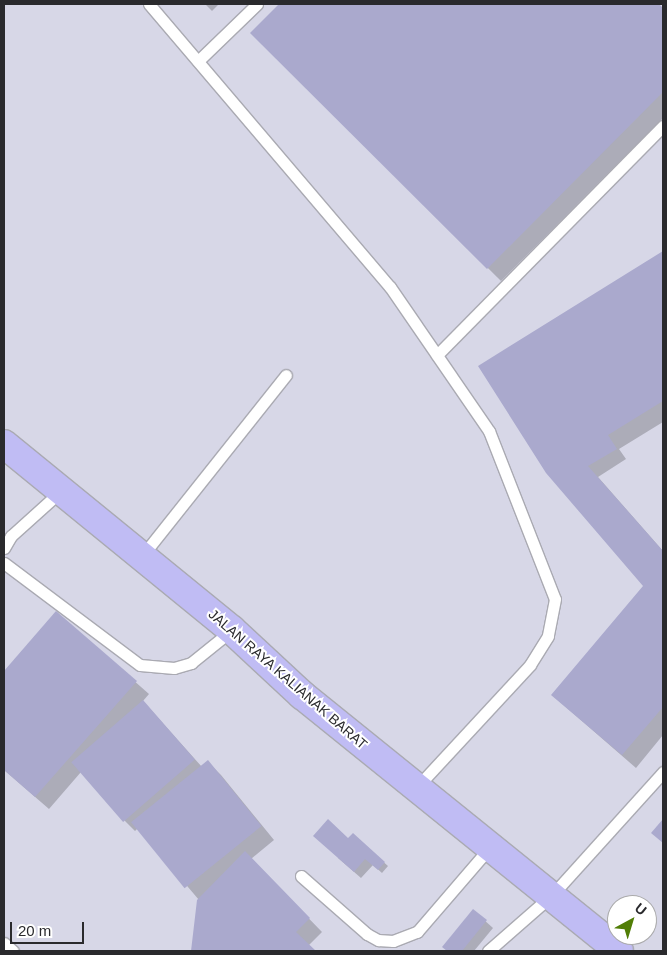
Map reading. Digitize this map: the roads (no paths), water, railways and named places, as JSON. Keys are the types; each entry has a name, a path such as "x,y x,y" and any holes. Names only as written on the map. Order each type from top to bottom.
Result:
{"highway":[{"name":"JALAN RAYA KALIANAK BARAT","path":"6,450 142,556 232,630 302,695 619,951"}],"lane":[{"path":"149,4 390,287 437,355 488,431 555,599 548,636 530,665 417,787"},
{"path":"198,61 257,4"},
{"path":"437,355 663,126"},
{"path":"142,556 286,374"},
{"path":"4,548 11,536 61,491"},
{"path":"4,563 140,665 174,668 191,662 232,630"},
{"path":"488,951 552,895 663,772"},
{"path":"301,876 367,934 378,940 393,942 417,932 490,847"},
{"path":"4,943 13,951"}]}
